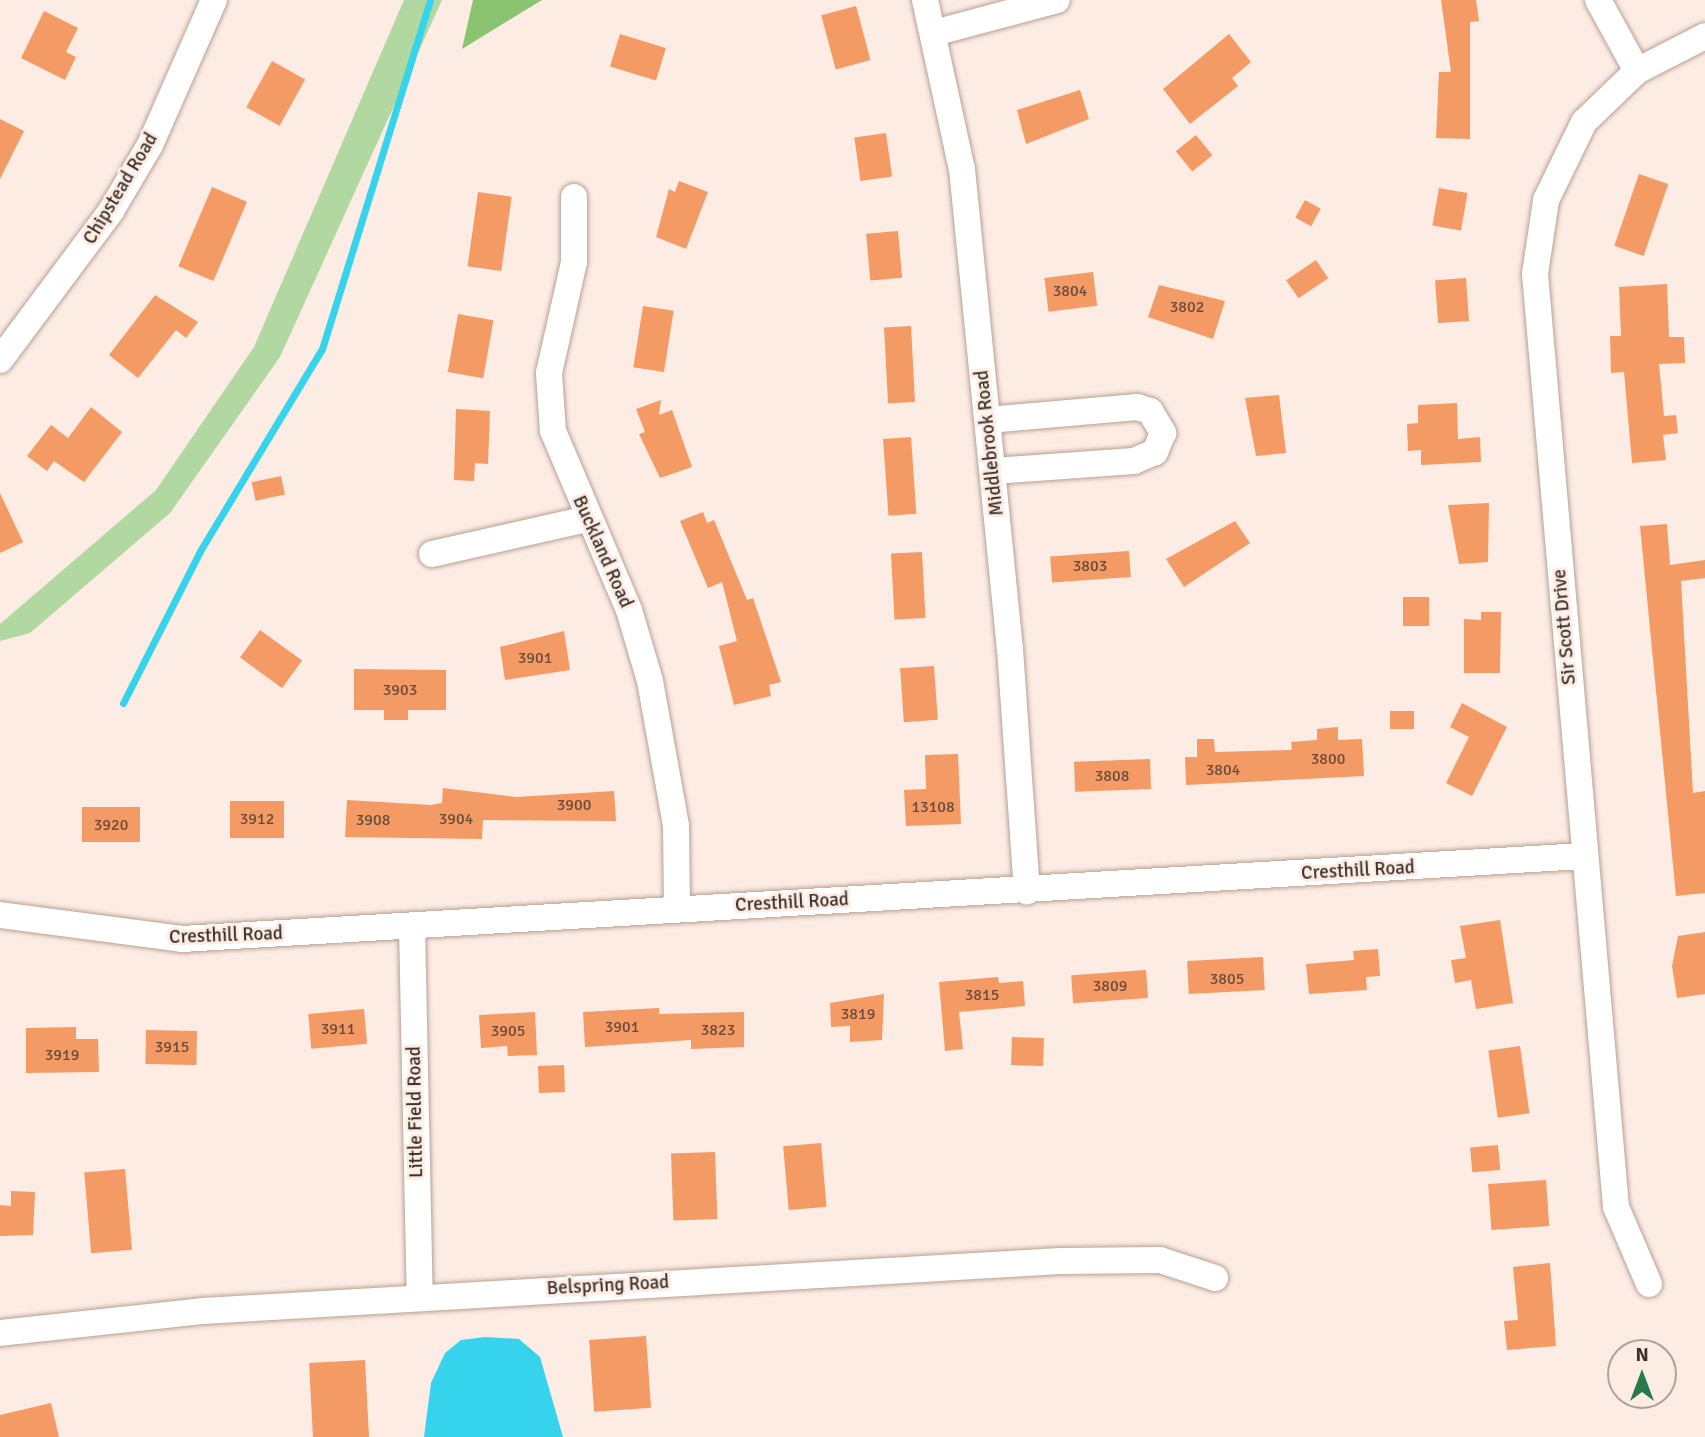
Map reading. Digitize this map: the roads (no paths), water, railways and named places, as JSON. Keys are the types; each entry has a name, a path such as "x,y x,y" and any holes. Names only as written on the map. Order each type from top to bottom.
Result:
{"street":[{"name":"Chipstead Road","path":"0,360 111,211 150,145 214,0"},
{"name":"Middlebrook Road","path":"925,0 962,169 993,471 1027,891"},
{"path":"934,33 1057,0"},
{"path":"1598,0 1637,71"},
{"name":"Sir Scott Drive","path":"1649,1284 1617,1212 1536,261 1546,200 1566,152 1603,100 1637,71 1705,36"},
{"name":"Buckland Road","path":"574,197 574,262 549,395 563,467 629,610 650,681 676,827 677,909"},
{"path":"988,419 1137,407 1150,411 1163,433 1156,452 1145,458 993,471"},
{"path":"432,554 587,519"},
{"name":"Cresthill Road","path":"0,915 110,934 182,939 1585,856"},
{"name":"Little Field Road","path":"412,927 420,1298"},
{"name":"Belspring Road","path":"0,1333 420,1298 1062,1261 1160,1260 1215,1278"}],"water":[{"path":"485,1337 519,1339 540,1357 563,1437 424,1437 431,1383 445,1353 461,1340"}],"waterway":[{"path":"123,703 200,551 322,349 430,0"}]}
